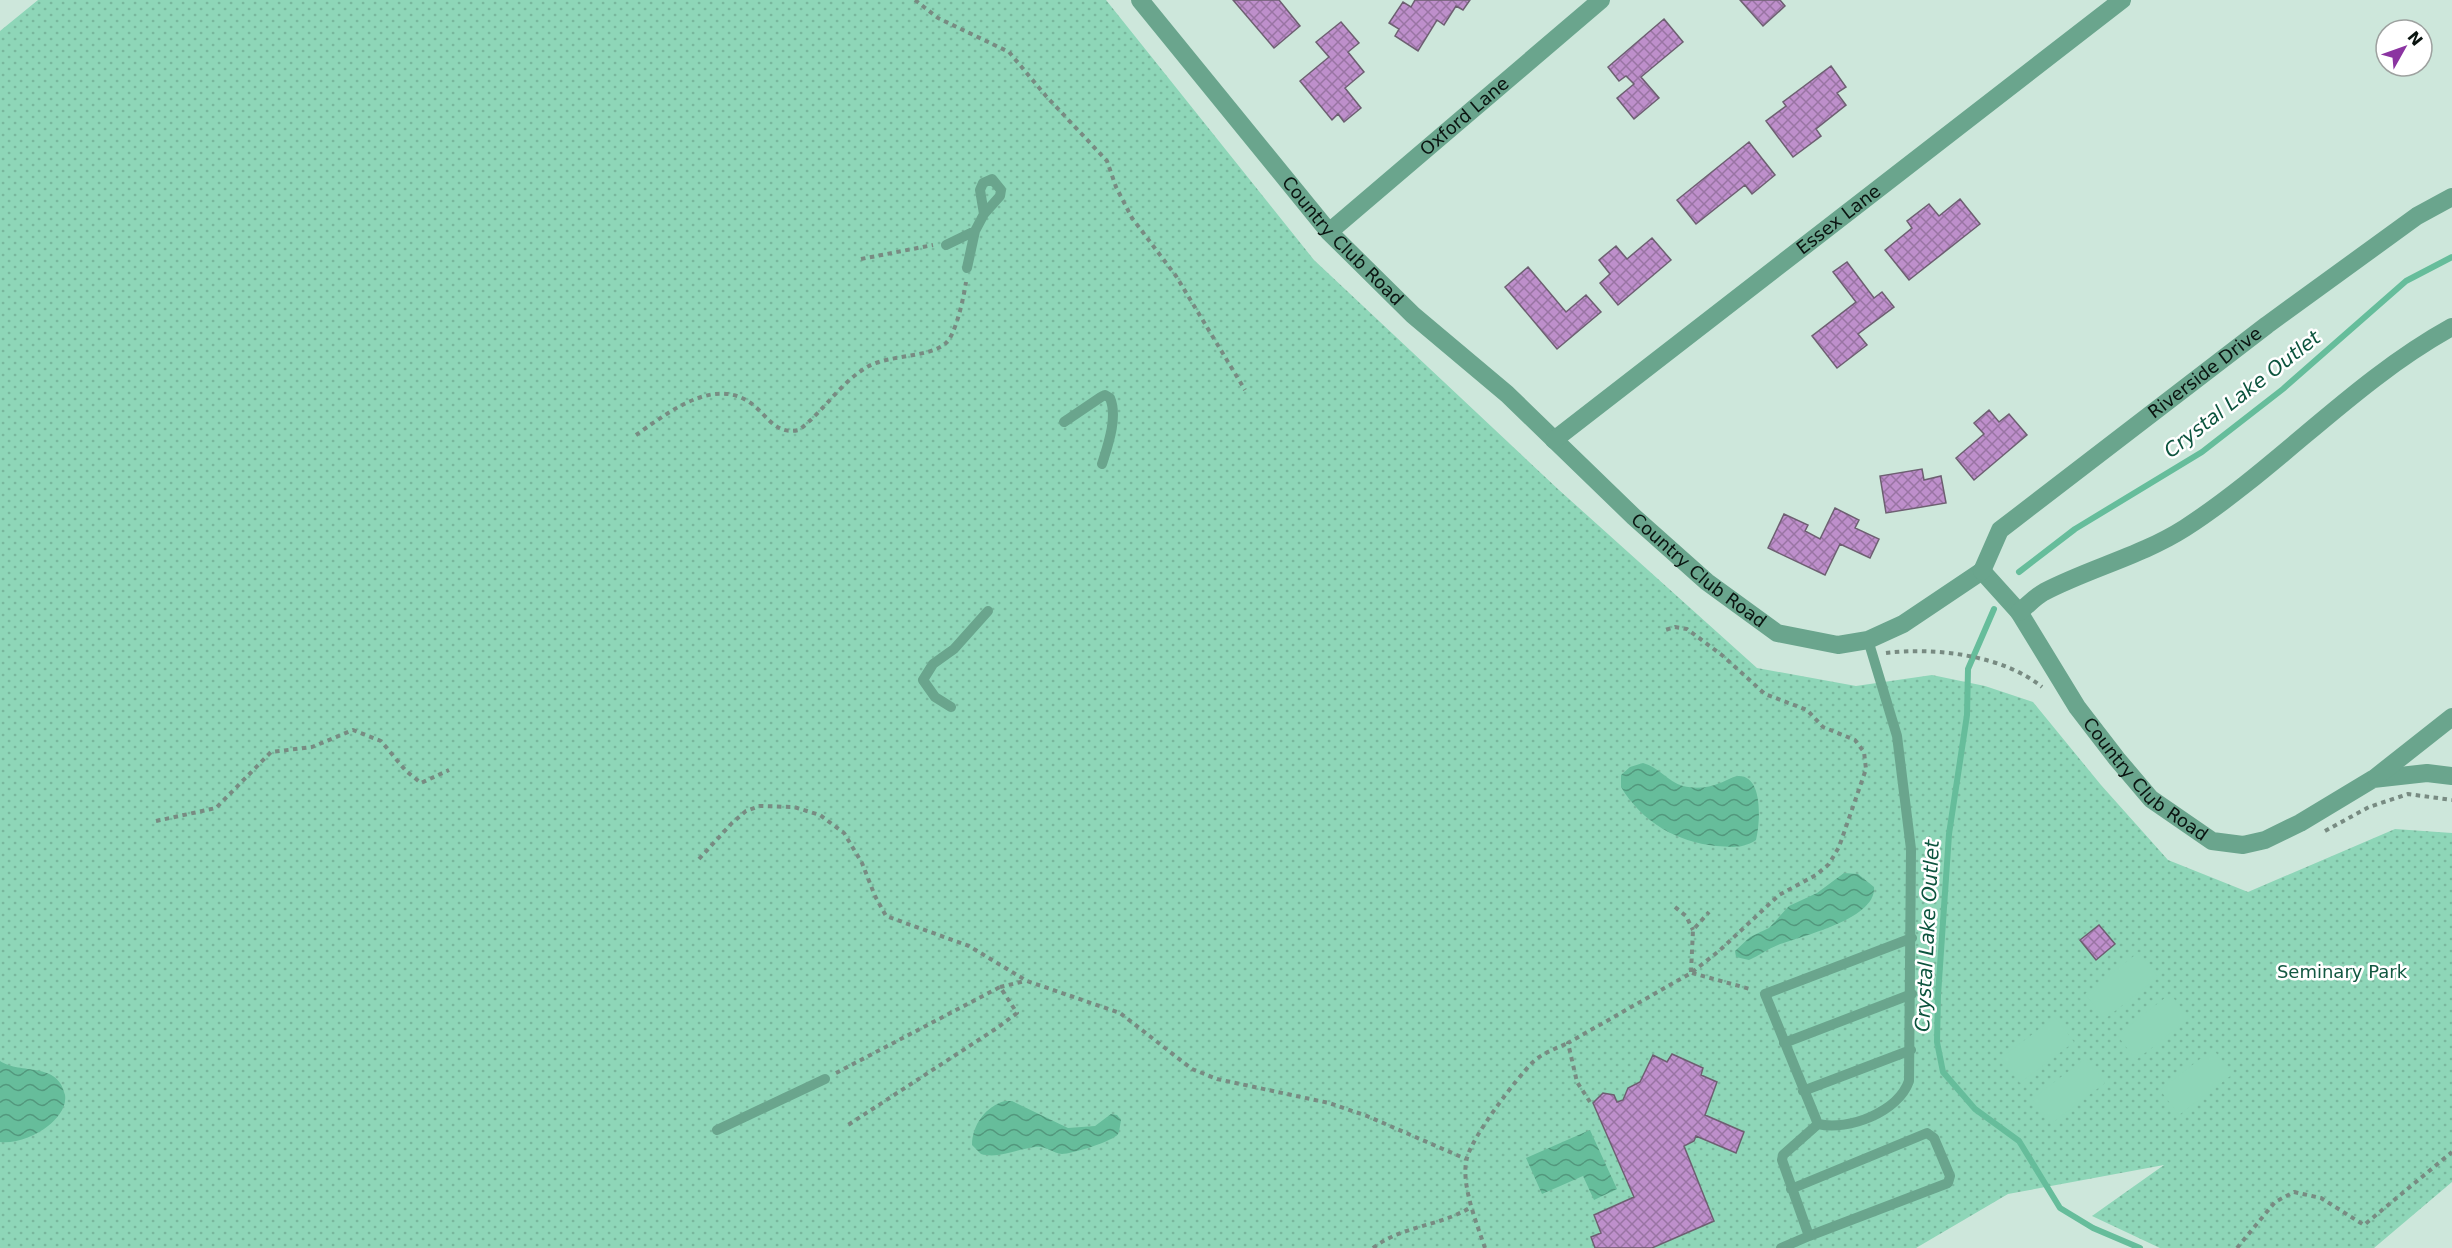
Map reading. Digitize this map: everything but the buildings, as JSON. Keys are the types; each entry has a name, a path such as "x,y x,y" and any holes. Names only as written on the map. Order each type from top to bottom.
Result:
{"street":[{"name":"Country Club Road","path":"1140,0 1329,232 1413,315 1507,394 1634,517 1707,582 1777,633 1838,645 1868,640 1903,624 1982,571 2019,612 2077,707 2151,799 2212,841 2243,845 2265,840 2300,824 2373,779 2427,773 2452,776"},
{"name":"Oxford Lane","path":"1329,232 1601,0"},
{"name":"Essex Lane","path":"1554,440 2122,0"},
{"name":"Riverside Drive","path":"1982,571 2000,530 2222,358 2417,216 2452,197"},
{"path":"2019,612 2043,593 2153,548 2187,527 2233,494 2350,397 2423,343 2452,327"},
{"path":"2373,779 2452,717"}],"lane":[{"path":"967,268 975,231 984,214"},
{"path":"946,245 975,231"},
{"path":"1064,422 1101,397 1105,395 1110,398 1112,416 1109,444 1102,464"},
{"path":"951,707 935,697 923,680 933,664 954,649 988,611"},
{"path":"1818,1124 1831,1127 1885,1109 1905,1093 1909,1081 1912,994 1911,849 1898,736 1868,640"},
{"path":"1818,1124 1765,994 1912,938"},
{"path":"1784,1043 1912,994"},
{"path":"1803,1091 1911,1050"},
{"path":"717,1130 825,1079"},
{"path":"1809,1236 1782,1160 1783,1155 1818,1124"},
{"path":"1781,1248 1948,1183 1950,1176 1934,1138 1927,1133 1791,1189"}],"path":[{"path":"915,0 938,18 1009,52 1046,96 1107,161 1116,187 1132,218 1176,276 1245,390"},
{"path":"861,259 935,244 946,245"},
{"path":"636,435 681,405 696,399 719,395 744,399 777,429 790,432 799,430 851,378 868,367 890,357 938,348 948,341 963,300 967,268"},
{"path":"1485,1248 1471,1207 1466,1159 1500,1104 1532,1063 1547,1051 1568,1043 1691,973 1719,951 1779,895 1816,875 1829,864 1847,827 1867,760 1861,746 1855,740 1823,727 1807,710 1765,694 1723,656 1687,629 1675,627 1662,631"},
{"path":"1961,654 2034,681 2049,693"},
{"path":"156,821 216,808 271,752 312,747 353,730 381,741 406,771 421,783 449,770"},
{"path":"2323,833 2369,807 2408,794 2452,800"},
{"path":"699,859 746,811 760,806 794,807 820,815 844,833 862,863 874,896 886,916 969,946 1027,981 1120,1013 1192,1069 1217,1080 1329,1103 1367,1116 1466,1159"},
{"path":"1675,907 1686,916 1693,930 1691,973"},
{"path":"1693,930 1709,912"},
{"path":"1691,973 1750,989"},
{"path":"825,1079 870,1053 912,1035 1000,987 1027,981"},
{"path":"848,1125 1017,1013 1000,987"},
{"path":"1568,1043 1576,1082 1590,1102"},
{"path":"2237,1248 2275,1202 2294,1192 2321,1198 2364,1225 2452,1152"},
{"path":"1373,1248 1400,1233 1446,1221 1471,1207"}],"green space":[{"name":"Seminary Park","path":"38,0 1106,0 1314,260 1559,490 1757,668 1856,686 1932,675 1985,686 2033,702 2101,785 2168,860 2248,892 2395,829 2452,833 2452,1182 2374,1248 2160,1248 2092,1216 2164,1165 2008,1194 1916,1248 0,1248 0,31"},
{"path":"2139,952 2158,977 2105,1019 2085,994"},
{"path":"2170,994 2190,1018 2136,1060 2117,1035"},
{"path":"2055,1017 2074,1042 2020,1083 2001,1058"},
{"path":"2213,1049 2233,1074 2179,1115 2160,1090"},
{"path":"2086,1058 2105,1083 2051,1124 2032,1099"}],"water":[{"path":"1643,763 1678,784 1688,787 1702,788 1738,776 1746,778 1752,783 1758,802 1759,823 1756,840 1732,847 1702,844 1674,835 1650,820 1621,787 1621,775 1630,767"},
{"path":"1844,873 1858,874 1874,887 1872,898 1864,908 1836,925 1770,948 1749,960 1736,957 1735,951 1750,937 1769,928 1789,906 1817,893"},
{"path":"0,1061 9,1065 38,1070 55,1077 61,1084 65,1095 63,1108 51,1123 31,1136 12,1142 0,1142"},
{"path":"1005,1101 1012,1101 1068,1128 1095,1126 1111,1114 1117,1115 1121,1120 1119,1131 1115,1137 1092,1147 1062,1154 1039,1147 1001,1155 981,1154 972,1145 974,1130 986,1112"},
{"path":"1590,1130 1617,1189 1594,1200 1583,1176 1542,1194 1526,1158"}],"waterway":[{"name":"Crystal Lake Outlet","path":"2019,572 2075,529 2202,452 2283,389 2406,281 2452,257"},
{"name":"Crystal Lake Outlet","path":"1994,609 1968,669 1967,715 1949,834 1938,995 1937,1042 1943,1072 1975,1109 2019,1141 2060,1208 2093,1228 2140,1248"}]}
